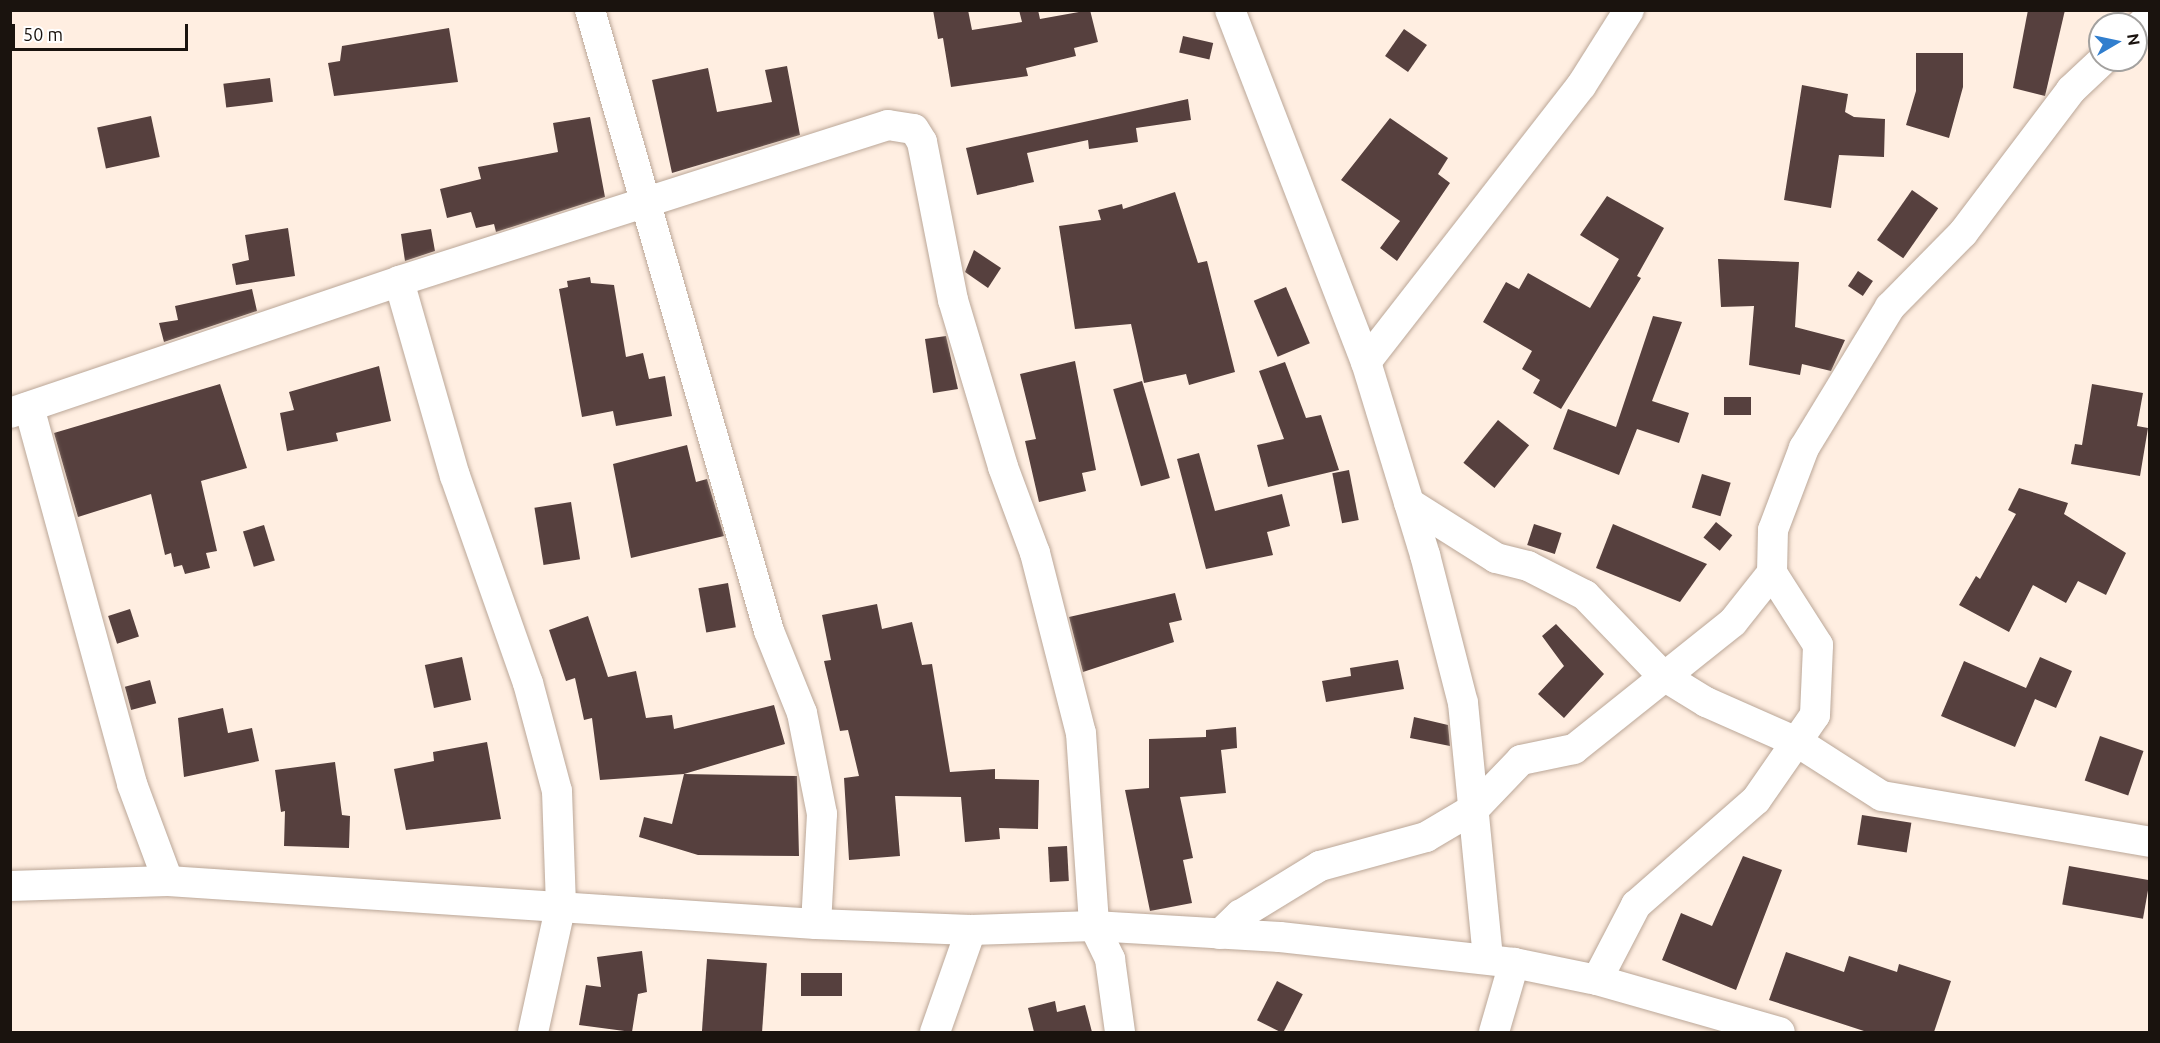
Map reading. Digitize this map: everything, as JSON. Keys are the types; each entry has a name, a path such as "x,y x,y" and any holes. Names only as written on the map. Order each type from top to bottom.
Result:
{"street":[{"path":"590,10 769,631 802,714 822,814 816,924"},
{"path":"1230,10 1366,362 1409,503 1463,703 1475,808 1501,961 1494,1032"},
{"path":"1366,362 1581,86 1629,10"},
{"path":"1597,980 1636,904 1756,800 1799,743 1815,715 1818,645 1772,573 1773,530 1804,448 1890,307 1963,233 2071,90 2090,72"},
{"path":"168,881 132,784 20,410 399,280 888,125 914,129 922,142 953,300 1003,467 1035,553 1081,733 1094,926 1110,959 1120,1032"},
{"path":"399,280 455,476 528,683 556,791 561,904 533,1032"},
{"path":"1409,503 1496,558 1528,566 1585,595 1662,675 1706,702 1799,743 1882,796 2150,842"},
{"path":"1220,934 1240,915 1320,866 1426,837 1475,808 1521,760 1574,749 1662,675 1733,622 1772,573"},
{"path":"10,886 168,881 561,904 816,924 971,930 1094,926 1220,934 1501,961 1597,980 1780,1032"},
{"path":"935,1032 971,930"}],"building":[{"path":"933,10 968,10 972,30 1022,22 1019,10 1038,10 1040,19 1090,10 1098,42 1074,48 1076,56 1026,68 1028,76 951,87 943,38 938,39"},
{"path":"2028,10 2065,10 2045,96 2013,88"},
{"path":"449,28 458,82 334,96 328,63 340,61 342,46"},
{"path":"1404,29 1427,45 1408,72 1385,56"},
{"path":"1183,36 1213,43 1209,60 1179,53"},
{"path":"1916,53 1963,53 1963,87 1949,138 1906,125 1916,91"},
{"path":"787,66 800,135 672,173 652,80 708,68 717,112 772,102 765,70"},
{"path":"270,78 273,102 226,108 223,84"},
{"path":"1802,85 1848,94 1845,112 1854,117 1885,119 1884,157 1839,155 1831,208 1784,200"},
{"path":"1188,99 1191,120 1136,128 1138,142 1089,149 1088,140 1027,153 1034,182 977,195 966,148"},
{"path":"151,116 160,157 106,169 97,127"},
{"path":"590,117 605,197 496,232 494,224 476,228 471,212 447,218 440,189 481,179 478,167 558,152 553,123"},
{"path":"1390,118 1448,158 1438,174 1450,183 1397,261 1380,248 1400,221 1341,180"},
{"path":"1912,190 1938,208 1903,258 1877,240"},
{"path":"1175,192 1198,263 1207,261 1235,372 1189,385 1186,374 1144,383 1131,324 1075,329 1059,226 1101,220 1098,210 1122,204 1123,209"},
{"path":"1607,196 1664,228 1637,276 1641,278 1561,409 1533,393 1540,380 1522,369 1532,351 1483,322 1506,282 1519,289 1528,273 1590,308 1619,259 1580,235"},
{"path":"288,228 295,276 236,285 232,264 249,260 245,235"},
{"path":"431,229 435,251 405,261 401,234"},
{"path":"974,250 1001,268 988,288 965,272"},
{"path":"1718,259 1799,262 1795,327 1845,340 1831,371 1802,364 1800,375 1749,365 1754,306 1721,307"},
{"path":"1858,271 1873,281 1863,296 1848,286"},
{"path":"590,277 591,283 614,285 626,357 643,353 649,379 665,376 672,416 616,426 613,411 582,417 559,289 568,287 567,281"},
{"path":"1286,287 1310,343 1278,357 1254,301"},
{"path":"252,289 257,311 164,342 159,323 178,320 175,306"},
{"path":"1653,316 1682,322 1652,401 1689,413 1679,443 1637,429 1619,475 1553,449 1568,409 1616,427"},
{"path":"946,336 958,389 933,393 925,339"},
{"path":"1075,361 1096,470 1082,473 1086,491 1039,502 1025,441 1036,439 1020,374"},
{"path":"1285,362 1306,418 1321,415 1339,470 1268,487 1257,445 1284,439 1259,371"},
{"path":"379,366 391,421 336,433 338,441 287,451 280,413 294,410 289,392"},
{"path":"1142,381 1170,478 1141,486 1113,389"},
{"path":"220,384 247,468 201,481 217,551 206,553 210,568 185,574 182,565 174,567 171,553 165,555 151,494 78,517 54,433"},
{"path":"2092,384 2143,393 2137,426 2148,428 2140,476 2071,464 2075,444 2082,445"},
{"path":"1724,397 1751,397 1751,415 1724,415"},
{"path":"1498,420 1529,445 1494,488 1463,463"},
{"path":"687,445 696,482 707,479 724,536 631,558 613,464"},
{"path":"1199,453 1215,511 1282,494 1290,526 1267,532 1273,555 1206,569 1177,459"},
{"path":"1349,470 1359,520 1342,523 1332,473"},
{"path":"1702,474 1731,483 1720,516 1692,507"},
{"path":"2019,488 2068,503 2064,514 2126,553 2106,595 2078,581 2066,603 2033,585 2009,632 1959,605 1976,576 1980,579 2016,514 2008,510"},
{"path":"571,502 580,559 544,565 534,508"},
{"path":"1716,522 1732,535 1720,551 1703,538"},
{"path":"1534,524 1562,533 1555,554 1527,545"},
{"path":"1613,524 1707,564 1680,602 1596,568"},
{"path":"264,525 275,560 254,567 243,531"},
{"path":"728,583 736,627 706,633 698,588"},
{"path":"1175,593 1182,620 1169,623 1174,642 1083,672 1069,617"},
{"path":"877,604 882,629 912,622 922,665 932,664 950,772 995,769 995,779 1039,780 1038,829 999,828 1000,839 965,842 961,797 895,796 900,856 849,860 844,778 859,776 848,730 840,731 824,661 831,660 822,615"},
{"path":"130,609 139,637 117,644 108,616"},
{"path":"588,616 608,677 636,671 646,718 672,715 674,729 774,705 785,744 684,774 600,780 592,718 584,720 575,678 566,681 549,630"},
{"path":"1556,624 1604,674 1564,718 1538,694 1564,666 1542,636"},
{"path":"462,657 471,700 434,708 425,665"},
{"path":"2040,657 2072,671 2056,708 2035,699 2015,747 1941,716 1964,661 2026,688"},
{"path":"1398,660 1404,689 1326,702 1322,681 1351,676 1350,668"},
{"path":"150,680 156,703 131,710 125,687"},
{"path":"223,708 228,733 252,728 259,761 184,777 178,718"},
{"path":"1414,717 1448,725 1450,746 1410,738"},
{"path":"1236,727 1237,748 1221,750 1226,793 1180,797 1193,858 1183,860 1192,903 1150,911 1125,790 1149,788 1149,739 1206,737 1206,730"},
{"path":"2100,736 2143,751 2128,795 2085,780"},
{"path":"487,742 501,819 406,830 394,769 434,761 433,752"},
{"path":"335,762 342,815 350,816 349,848 284,846 285,811 281,812 275,770"},
{"path":"684,774 797,776 799,856 698,855 639,837 644,817 672,824"},
{"path":"1862,815 1911,823 1907,852 1857,845"},
{"path":"1067,846 1069,881 1050,882 1048,847"},
{"path":"1743,856 1782,870 1736,990 1662,960 1681,913 1712,926"},
{"path":"2069,866 2150,880 2143,919 2062,904"},
{"path":"642,951 647,992 638,994 632,1032 579,1025 586,985 601,987 597,957"},
{"path":"1786,952 1844,972 1849,956 1897,972 1899,964 1951,981 1934,1032 1867,1032 1769,1000"},
{"path":"707,959 767,963 762,1032 702,1032"},
{"path":"801,973 842,973 842,996 801,996"},
{"path":"1277,981 1303,994 1284,1032 1257,1020"},
{"path":"1055,1001 1057,1012 1085,1005 1092,1032 1034,1032 1028,1008"}]}
